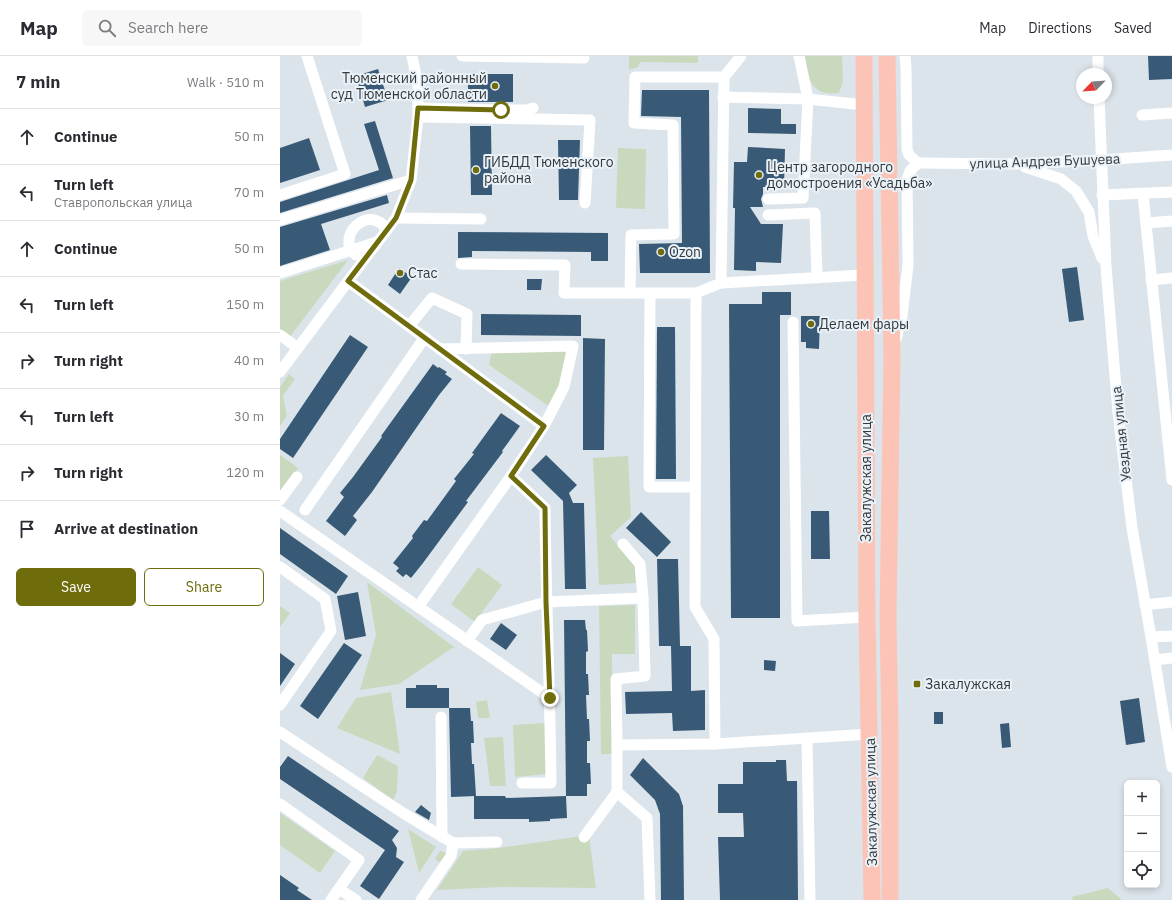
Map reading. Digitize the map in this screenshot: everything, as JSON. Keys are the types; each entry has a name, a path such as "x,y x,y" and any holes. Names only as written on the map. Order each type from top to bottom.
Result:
{"highway":[{"name":"Закалужская улица","path":"864,56 867,617 872,900"},
{"path":"887,56 892,357 888,617 890,900"}],"street":[{"path":"280,195 345,174 308,56"},
{"path":"280,372 396,218 411,180 418,112 418,86 412,56"},
{"path":"462,56 584,58"},
{"path":"721,282 724,77 741,56"},
{"path":"768,199 803,198 808,99 799,56"},
{"path":"892,357 902,316 908,265 907,180 910,172 918,163 909,155 907,149 905,56"},
{"path":"1098,56 1098,68"},
{"path":"630,293 631,235 674,234 673,125 634,123 634,77 724,77"},
{"path":"724,97 808,99 864,105"},
{"name":"Уездная улица","path":"1099,104 1106,267 1118,412 1132,528 1155,660 1168,711 1172,766"},
{"path":"418,112 527,110 533,108"},
{"path":"418,112 590,120 586,203"},
{"path":"1142,115 1172,113"},
{"name":"улица Андрея Бушуева","path":"918,163 1016,164 1172,155"},
{"path":"1016,164 1061,179 1076,191 1089,212 1093,236 1106,267"},
{"path":"280,220 411,180"},
{"path":"1102,195 1172,192"},
{"path":"1143,194 1172,480"},
{"path":"768,215 815,213 817,278"},
{"path":"396,218 481,219"},
{"path":"364,260 353,254 348,237 352,229 357,224 366,220 374,220 382,223 387,230"},
{"path":"1146,223 1172,221"},
{"path":"280,273 377,242"},
{"path":"461,264 565,265 564,293 696,293 721,282 864,275"},
{"path":"1151,280 1172,278"},
{"path":"348,281 544,426"},
{"path":"650,293 649,487 695,487"},
{"path":"696,293 695,607 714,639 715,744"},
{"path":"409,326 432,298 467,314 466,349"},
{"path":"793,322 797,621 867,617"},
{"path":"280,335 298,348"},
{"path":"305,510 425,338"},
{"path":"418,607 511,476 544,426 564,387 573,346 440,349"},
{"path":"511,476 545,508 551,783 522,783"},
{"path":"280,500 297,477"},
{"path":"280,511 550,698"},
{"path":"584,837 617,792 616,679 645,676 643,598 640,564 623,544"},
{"path":"280,568 324,600 331,631 280,705"},
{"path":"467,640 482,620 546,602 643,598"},
{"path":"1145,605 1172,602"},
{"path":"1151,638 1172,636"},
{"path":"1155,660 1172,658"},
{"path":"441,717 442,837"},
{"path":"280,733 452,844 497,842"},
{"path":"617,745 715,744 870,734"},
{"path":"807,738 810,900"},
{"path":"617,792 647,818 650,900"},
{"path":"280,804 359,860 331,900"},
{"path":"421,900 451,856 452,844"},
{"path":"339,889 356,900"}],"green space":[{"path":"629,56 698,56 698,63 641,62 637,68 629,69"},
{"path":"804,56 842,56 843,82 839,93 822,92 812,84 807,72"},
{"path":"618,148 646,149 645,209 616,208"},
{"path":"348,260 289,338 280,331 280,281"},
{"path":"567,349 559,386 553,403 547,405 489,365 492,350"},
{"path":"289,374 295,379 283,396 287,416 280,426 280,387"},
{"path":"280,455 298,468 282,492 280,491"},
{"path":"628,456 631,517 610,536 635,566 636,583 599,585 593,458"},
{"path":"478,567 502,585 475,622 451,604"},
{"path":"367,582 454,647 399,684 360,690 376,635"},
{"path":"635,605 635,654 612,654 613,754 601,754 599,606"},
{"path":"280,606 290,613 280,627"},
{"path":"391,692 400,754 337,728 356,698"},
{"path":"487,700 490,718 478,718 476,702"},
{"path":"545,723 547,774 515,777 513,725"},
{"path":"503,737 506,786 490,786 484,738"},
{"path":"377,755 398,766 397,792 393,800 363,778"},
{"path":"280,813 335,851 320,873 280,845"},
{"path":"408,829 436,847 419,873"},
{"path":"589,835 596,888 502,887 437,890 463,851 499,848"},
{"path":"440,851 447,854 441,863 435,859"},
{"path":"1108,888 1122,900 1073,900 1072,897"}],"building":[{"path":"1148,56 1172,56 1172,79 1149,80"},
{"path":"378,69 388,100 365,107 356,76"},
{"path":"468,74 513,74 513,102 468,102"},
{"path":"642,90 709,90 710,273 640,273 639,244 682,243 681,117 641,116"},
{"path":"748,108 781,109 781,124 796,124 796,134 748,133"},
{"path":"375,121 393,178 280,213 280,202 379,170 364,124"},
{"path":"470,126 491,126 492,195 471,195"},
{"path":"309,138 320,170 280,183 280,148"},
{"path":"558,140 580,140 578,200 559,200"},
{"path":"748,147 785,149 784,187 763,187 761,199 763,207 750,207 761,224 783,224 781,263 756,262 756,271 734,270 734,162 747,162"},
{"path":"387,195 389,203 321,224 330,250 280,266 280,227"},
{"path":"458,232 608,233 608,261 591,261 591,252 472,251 472,257 458,258"},
{"path":"1077,267 1084,320 1069,322 1062,269"},
{"path":"399,268 412,277 400,294 388,285"},
{"path":"527,279 542,279 541,290 527,290"},
{"path":"762,292 791,292 791,315 780,315 780,618 731,618 729,304 762,304"},
{"path":"481,314 581,315 581,336 481,335"},
{"path":"801,316 820,316 819,349 806,348 806,342 801,342"},
{"path":"657,327 675,327 676,479 656,479"},
{"path":"350,335 368,347 293,458 280,449 280,439"},
{"path":"583,338 605,339 604,450 583,450"},
{"path":"433,364 447,372 445,374 452,379 439,395 372,492 353,516 357,520 345,536 326,521 344,497 340,493 382,437 381,436"},
{"path":"501,413 520,426 502,451 503,452 466,501 468,502 423,563 411,578 406,574 403,577 396,571 399,568 393,563 413,538 412,536 424,520 427,521 456,481 454,479 474,454 472,453"},
{"path":"546,455 577,485 569,493 573,503 584,503 586,589 565,589 563,501 531,470"},
{"path":"811,511 829,511 830,559 811,559"},
{"path":"641,512 671,542 657,557 626,528"},
{"path":"280,528 348,576 336,594 280,554"},
{"path":"657,559 678,559 680,646 691,646 691,691 705,690 705,730 673,731 672,713 626,714 625,692 672,691 671,646 659,646"},
{"path":"358,592 366,636 345,640 337,596"},
{"path":"564,620 585,620 587,630 588,651 586,652 586,674 588,674 589,695 586,695 590,741 587,741 587,763 590,763 591,784 587,784 587,796 566,796"},
{"path":"501,623 517,635 506,650 490,639"},
{"path":"344,643 362,655 318,719 300,706"},
{"path":"280,653 295,664 280,686"},
{"path":"764,660 776,661 775,671 764,670"},
{"path":"416,685 437,685 437,688 449,688 449,708 406,708 406,688 416,688"},
{"path":"1139,698 1145,742 1126,745 1120,701"},
{"path":"449,708 470,708 471,721 473,721 474,743 471,743 476,796 451,797"},
{"path":"934,712 943,712 943,724 934,724"},
{"path":"1009,723 1011,747 1002,748 1000,724"},
{"path":"288,756 399,831 392,840 397,848 396,857 404,862 379,899 360,886 385,850 280,779 280,767"},
{"path":"643,758 679,794 683,806 684,900 661,900 660,814 655,800 630,775"},
{"path":"776,760 786,760 787,781 797,781 798,900 720,900 718,837 744,837 743,813 718,813 718,784 743,784 743,762 776,762"},
{"path":"474,796 505,796 506,798 566,796 567,818 550,819 550,821 529,822 529,819 474,819"},
{"path":"421,805 431,813 429,820 415,812"},
{"path":"280,875 299,888 297,890 312,900 280,900"}],"place":[{"name":"Тюменский районный суд Тюменской области","path":"495,86"},
{"name":"ГИБДД Тюменского района","path":"476,170"},
{"name":"Центр загородного домостроения «Усадьба»","path":"759,175"},
{"name":"Ozon","path":"661,252"},
{"name":"Стас","path":"400,273"},
{"name":"Делаем фары","path":"811,324"},
{"name":"Закалужская","path":"917,684"}],"route":[{"path":"501,110 418,108 411,180 396,218 348,281 544,426 511,476 545,508 546,602 550,698"}]}
